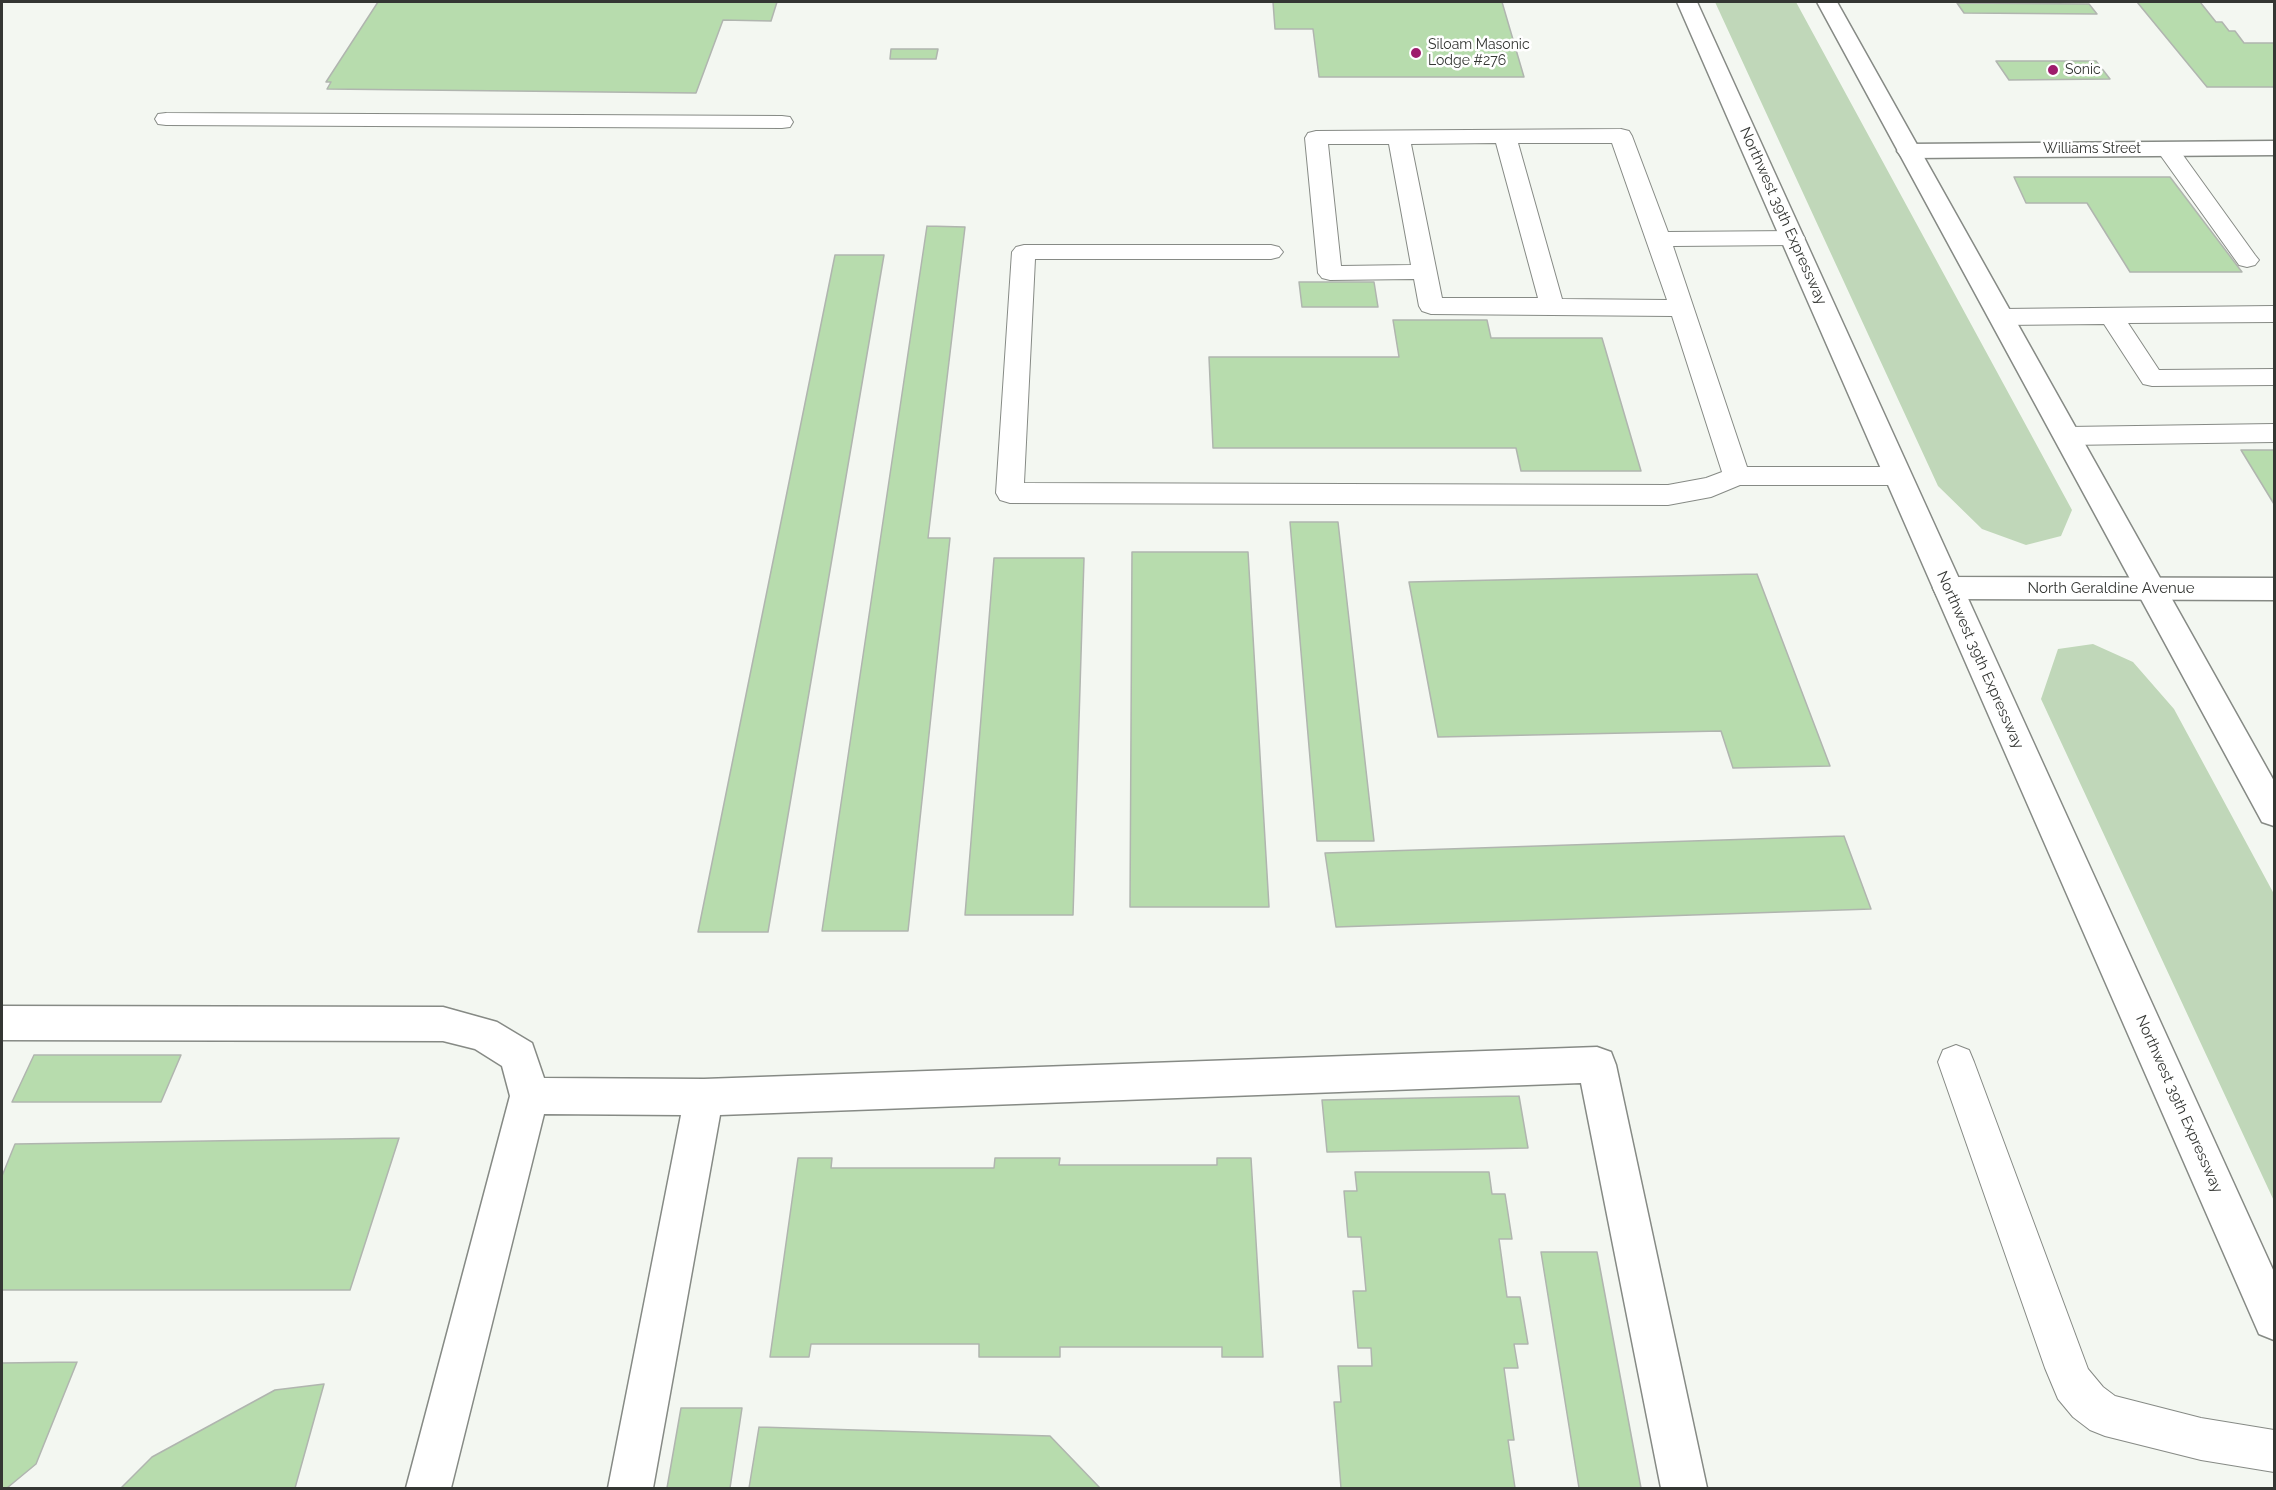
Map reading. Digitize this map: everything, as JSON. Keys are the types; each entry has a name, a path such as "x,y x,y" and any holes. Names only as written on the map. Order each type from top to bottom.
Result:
{"main road":[{"name":"Northwest 39th Expressway","path":"1687,2 2274,1319"},
{"path":"1827,2 2274,812"},
{"name":"Williams Street","path":"1908,151 2274,148"},
{"name":"North Geraldine Avenue","path":"1948,588 2274,589"},
{"path":"2,1023 443,1024 484,1034 519,1055 529,1096 428,1488"},
{"path":"529,1096 704,1097 1597,1065 1684,1488"},
{"path":"631,1488 704,1097"}],"lane":[{"path":"166,119 782,122"},
{"path":"1505,136 1552,306"},
{"path":"1424,272 1330,273 1316,138 1621,136 1659,239 1737,476"},
{"path":"1399,137 1431,306 1682,308"},
{"path":"2167,149 2247,260"},
{"path":"1659,239 1793,238"},
{"path":"1271,252 1024,252 1010,494 1668,495 1711,488 1737,476 1897,476"},
{"path":"2002,317 2274,314"},
{"path":"2111,316 2152,378 2274,377"},
{"path":"2068,436 2274,433"},
{"path":"1956,1062 2073,1384 2088,1402 2105,1415 2201,1439 2274,1451"}],"green space":[{"path":"1715,2 1796,2 2072,510 2061,536 2026,545 1982,529 1938,486"},
{"path":"2093,644 2133,662 2174,709 2274,894 2274,1201 2041,699 2058,649"}],"building":[{"path":"378,2 777,2 771,21 723,20 696,93 327,89 331,82 326,82"},
{"name":"Siloam Masonic Lodge #276","path":"1273,2 1502,2 1524,77 1319,77 1313,29 1275,29"},
{"path":"2137,2 2200,2 2216,22 2222,22 2229,31 2235,31 2244,43 2274,43 2274,87 2207,87"},
{"path":"1957,3 2089,4 2097,14 1964,13"},
{"path":"891,49 938,49 936,59 890,59"},
{"name":"Sonic","path":"1996,61 2096,61 2110,79 2009,80"},
{"path":"2014,177 2170,177 2242,272 2130,272 2087,203 2026,203"},
{"path":"927,226 965,227 928,538 950,538 908,931 822,931"},
{"path":"835,255 884,255 768,932 698,932"},
{"path":"1299,282 1374,282 1378,307 1302,307"},
{"path":"1393,320 1487,320 1491,338 1602,338 1641,471 1521,471 1516,448 1213,448 1209,357 1399,357"},
{"path":"2241,450 2274,450 2274,504"},
{"path":"1290,522 1338,522 1374,841 1317,841"},
{"path":"1132,552 1248,552 1269,907 1130,907"},
{"path":"994,558 1084,558 1073,915 965,915"},
{"path":"1757,574 1830,766 1733,768 1721,731 1438,737 1409,582"},
{"path":"1844,836 1871,909 1336,927 1325,853"},
{"path":"34,1055 181,1055 161,1102 12,1102"},
{"path":"1519,1096 1528,1148 1327,1152 1322,1100"},
{"path":"399,1138 350,1290 2,1290 2,1176 15,1144"},
{"path":"798,1158 832,1158 831,1168 994,1168 995,1158 1060,1158 1059,1165 1217,1165 1217,1158 1251,1158 1263,1357 1222,1357 1222,1347 1060,1347 1060,1357 979,1357 979,1344 811,1344 809,1357 770,1357"},
{"path":"1355,1172 1489,1172 1492,1194 1505,1194 1512,1239 1499,1239 1507,1297 1520,1297 1528,1344 1514,1344 1518,1368 1504,1368 1514,1440 1508,1440 1515,1488 1341,1488 1334,1402 1341,1402 1338,1366 1372,1366 1371,1348 1358,1348 1353,1291 1366,1291 1361,1237 1348,1237 1344,1191 1357,1191"},
{"path":"1541,1252 1597,1252 1641,1488 1579,1488"},
{"path":"77,1362 36,1464 7,1488 2,1488 2,1363"},
{"path":"324,1384 295,1488 121,1488 152,1457 275,1390"},
{"path":"681,1408 742,1408 730,1488 667,1488"},
{"path":"759,1427 1050,1436 1100,1488 749,1488"}],"place":[{"name":"Siloam Masonic Lodge #276","path":"1416,53"},
{"name":"Sonic","path":"2053,70"}]}
